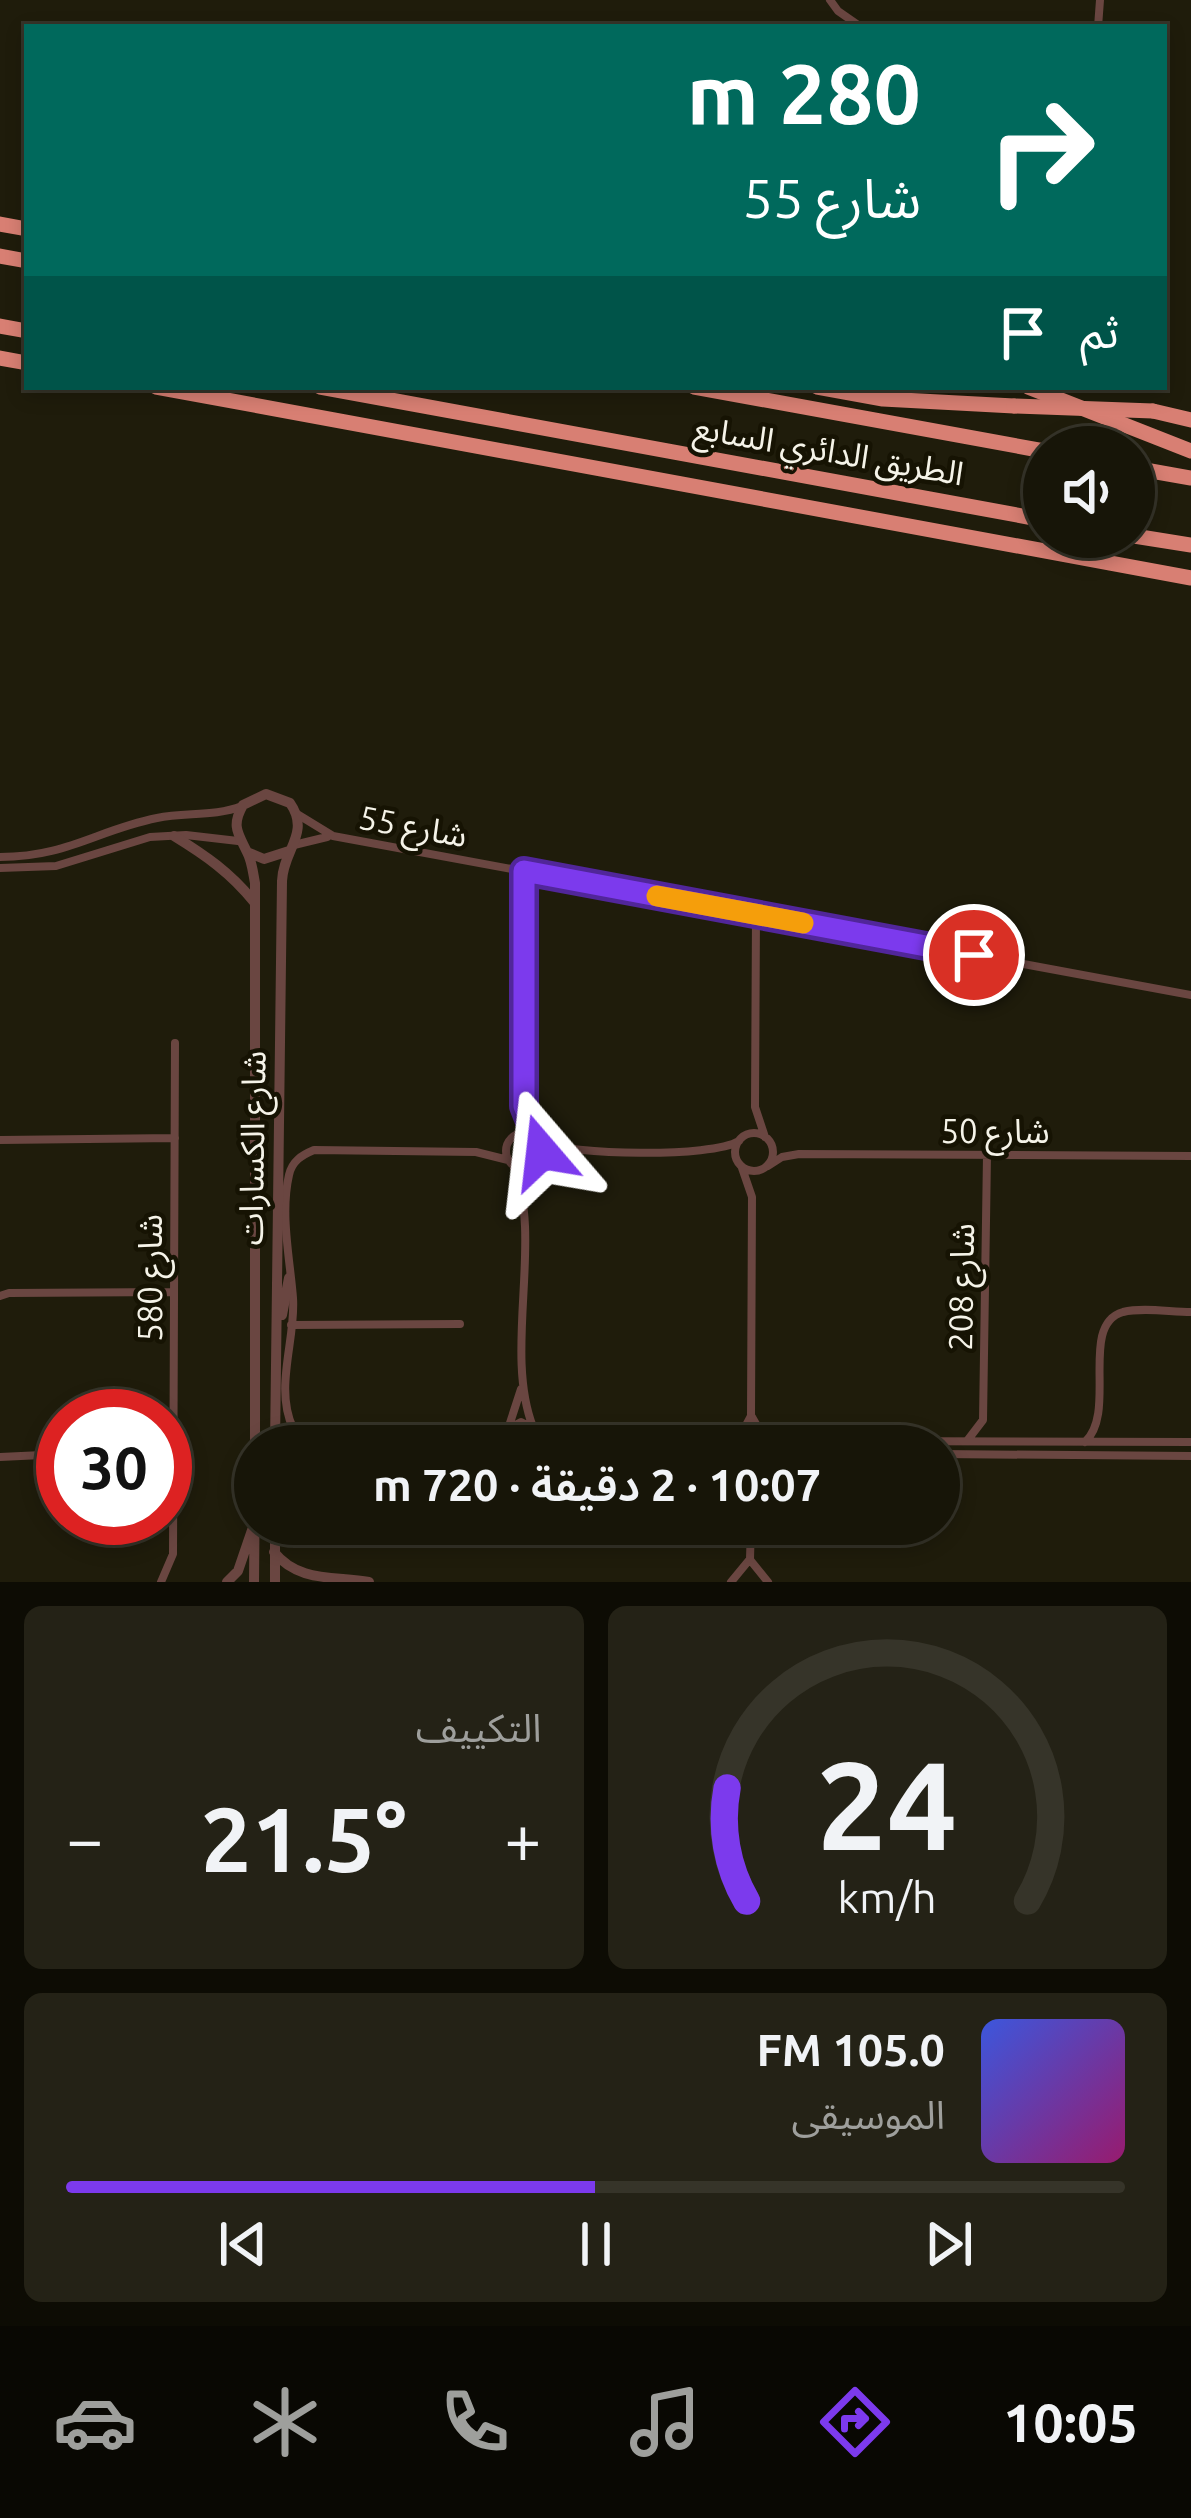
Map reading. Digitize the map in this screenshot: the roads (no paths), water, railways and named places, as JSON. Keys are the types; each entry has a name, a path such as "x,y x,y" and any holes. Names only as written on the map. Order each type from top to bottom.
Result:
{"highway":[{"path":"172,390 1191,578"},
{"name":"الطريق الدائري السابع","path":"336,390 1023,516"},
{"name":"الطريق الدائري السابع","path":"710,390 1023,447"},
{"path":"834,390 883,399 1153,411 1191,420"},
{"path":"1036,390 1191,451"},
{"path":"1155,472 1191,478"},
{"path":"1155,539 1191,545"}],"street":[{"path":"830,0 857,24"},
{"path":"0,857 54,853 159,818 220,813 254,797 285,799 297,814"},
{"path":"243,805 236,818 238,841 247,852 273,859 291,848"},
{"name":"شارع 55","path":"297,814 333,836 1191,995"},
{"name":"شارع الكسارات","path":"275,1425 282,880 300,825 297,814"},
{"path":"3,871 56,866 132,840 174,836 238,841"},
{"path":"174,836 212,859 255,904"},
{"name":"شارع 55","path":"291,848 333,836"},
{"name":"شارع الكسارات","path":"247,852 255,904 255,1425"},
{"path":"524,871 524,1106 506,1147 522,1196 523,1381 534,1425"},
{"path":"752,1197 773,1154 755,1107 756,914"},
{"name":"شارع 580","path":"171,1389 175,1043"},
{"path":"522,1196 542,1152 524,1106"},
{"path":"746,1425 751,1416 752,1197 735,1151 755,1107"},
{"path":"513,1136 523,1133 568,1150 709,1151 755,1133 768,1140"},
{"path":"1,1137 175,1138"},
{"name":"شارع 50","path":"768,1140 799,1154"},
{"name":"شارع الكسارات","path":"294,1425 287,1410 293,1298 288,1183 298,1158 323,1150 476,1152 511,1163"},
{"path":"511,1163 535,1164 568,1150"},
{"path":"709,1151 740,1165 766,1167"},
{"name":"شارع 50","path":"766,1167 799,1154 1191,1156"},
{"name":"شارع 208","path":"983,1420 987,1155"},
{"path":"277,1336 290,1279"},
{"path":"3,1292 174,1292"},
{"path":"1085,1442 1100,1423 1101,1345 1106,1324 1124,1312 1191,1312"},
{"path":"291,1325 460,1324"},
{"path":"508,1425 523,1381"},
{"path":"751,1416 756,1425"},
{"path":"966,1442 983,1420 1002,1442"},
{"path":"1100,1423 1116,1442"},
{"path":"960,1442 1191,1442"},
{"path":"3,1454 36,1454"},
{"path":"960,1454 1191,1456"},
{"name":"شارع 580","path":"161,1582 173,1545"},
{"path":"227,1582 238,1571 247,1545"},
{"path":"254,1582 255,1545"},
{"path":"274,1545 274,1582"},
{"path":"730,1582 750,1559 750,1545"},
{"path":"274,1552 299,1576 369,1582"},
{"path":"750,1559 768,1582"}]}
